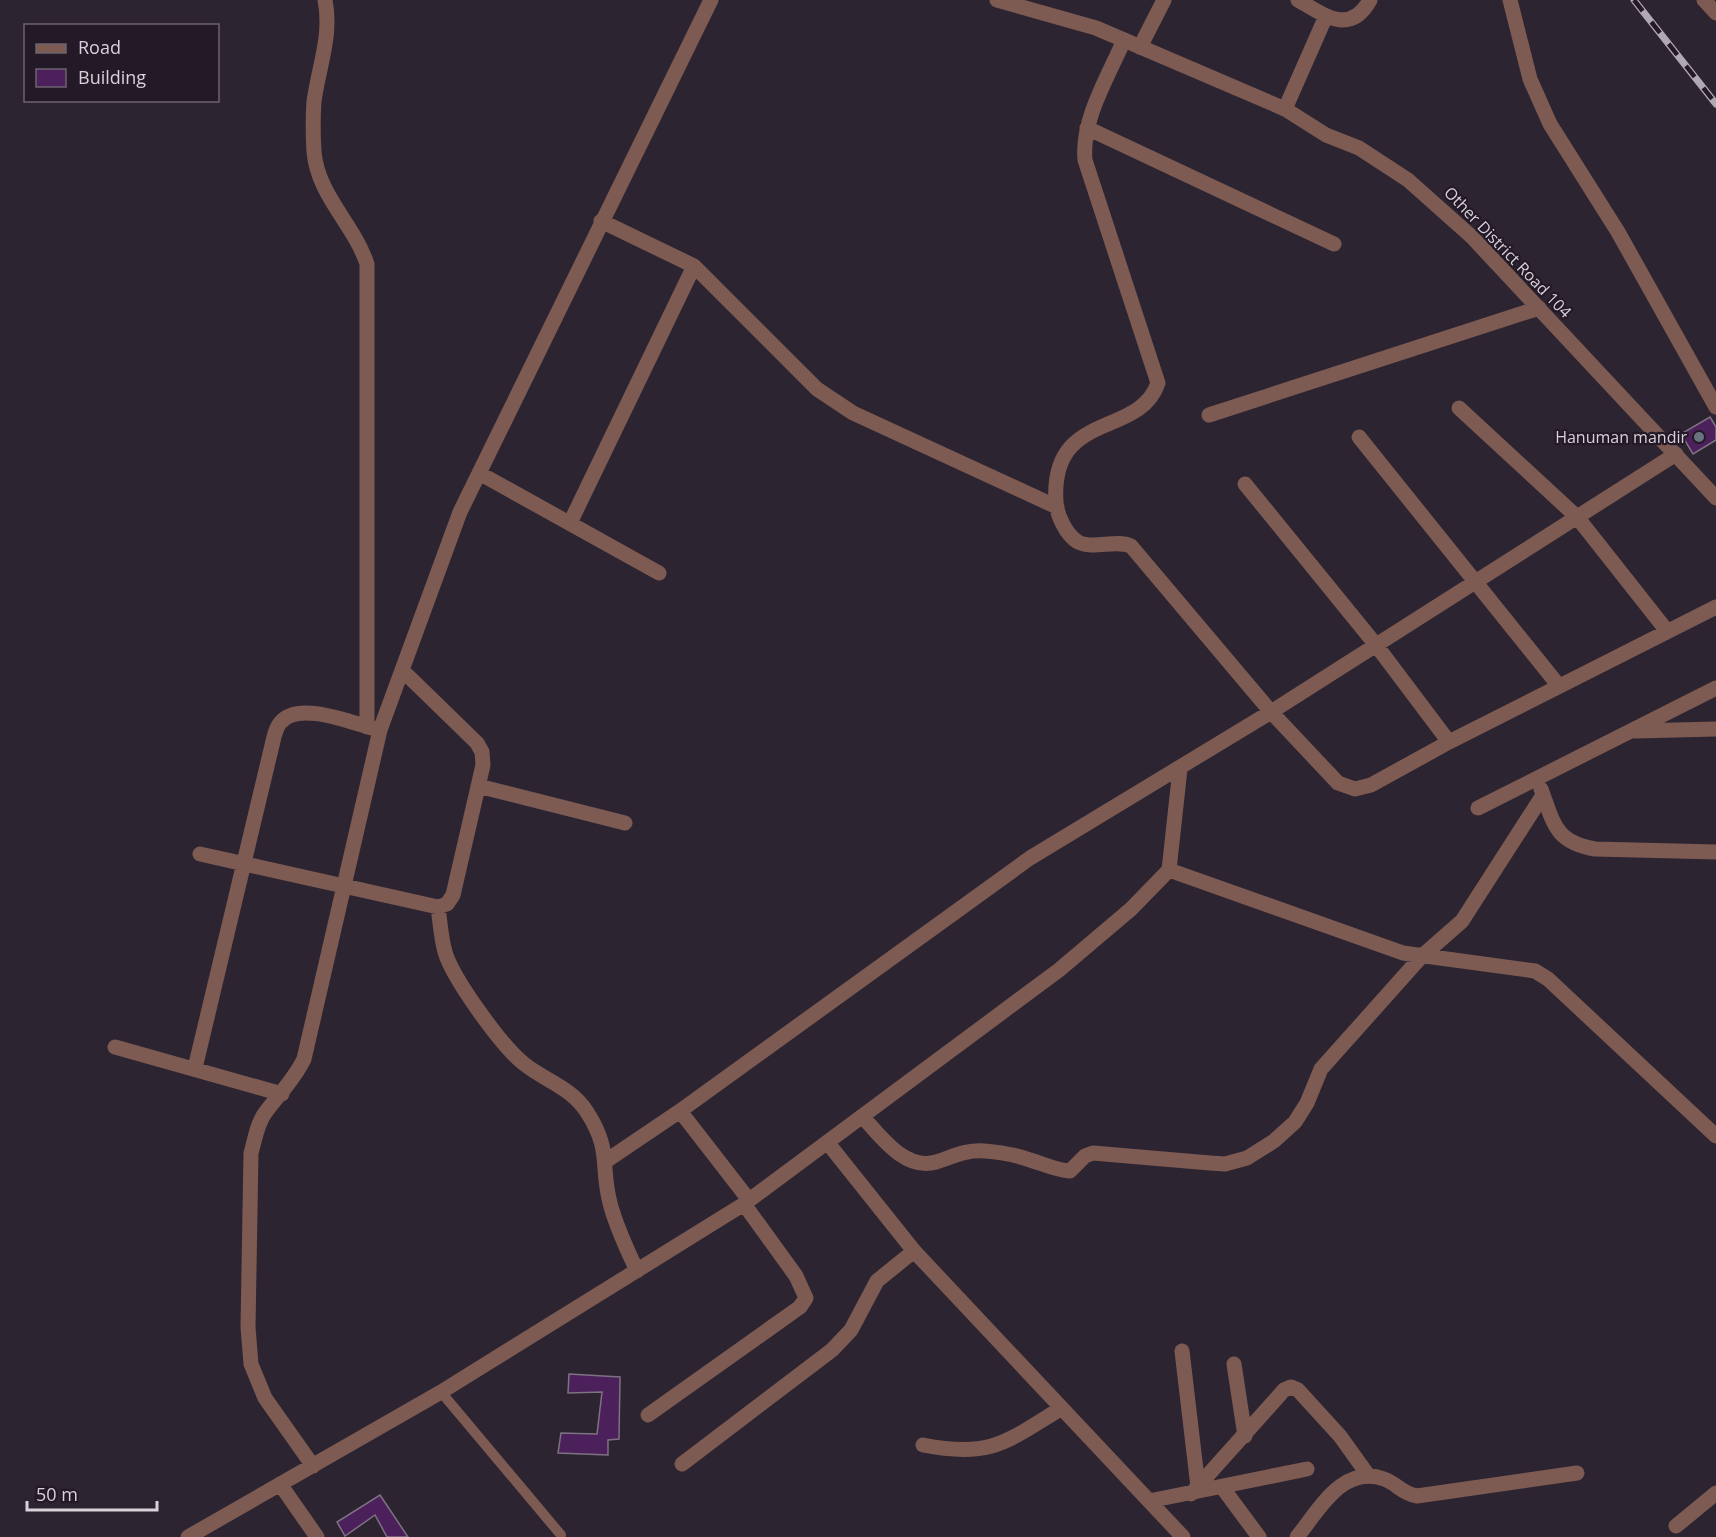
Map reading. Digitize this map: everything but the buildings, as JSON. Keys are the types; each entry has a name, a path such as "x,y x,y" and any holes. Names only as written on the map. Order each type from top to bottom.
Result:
{"street":[{"path":"313,1466 265,1398 252,1364 248,1328 251,1153 265,1114 282,1094 304,1059 344,887 373,729 367,264 360,243 334,207 320,177 314,153 314,102 327,42 329,18 325,0"},
{"path":"373,729 402,670 460,512 711,0"},
{"name":"Other District Road 104","path":"997,0 1096,28 1285,109 1326,135 1359,148 1408,180 1472,237 1716,498"},
{"path":"1140,47 1164,0"},
{"path":"1298,0 1334,21 1351,19 1363,13 1370,0"},
{"path":"1510,0 1530,79 1550,124 1618,232 1716,407"},
{"path":"1704,0 1716,13"},
{"path":"1285,109 1326,16"},
{"path":"1124,40 1087,128 1085,160 1158,383 1154,395 1142,406 1087,433 1071,446 1062,461 1055,484 1057,507 1066,528 1078,542 1090,544 1122,542 1131,546 1271,712 1345,788 1355,789 1371,785 1449,742 1716,607"},
{"path":"1087,128 1334,244"},
{"path":"602,221 694,266 826,395 853,413 1057,507"},
{"path":"570,524 694,266"},
{"path":"1209,415 1539,308"},
{"path":"1459,408 1577,517 1667,631"},
{"path":"1359,437 1559,686"},
{"path":"606,1161 680,1111 1030,858 1180,769 1676,454"},
{"path":"479,473 659,573"},
{"path":"1245,484 1376,645 1449,742"},
{"path":"200,854 438,907 447,904 453,895 483,765 482,752 477,743 402,670"},
{"path":"1478,808 1716,688"},
{"path":"195,1068 274,737 280,722 297,714 319,713 373,729"},
{"path":"1630,731 1716,729"},
{"path":"188,1537 441,1392 747,1202 1059,970 1131,909 1169,870 1180,769"},
{"path":"1537,778 1556,829 1567,841 1576,846 1595,849 1716,852"},
{"path":"478,786 625,823"},
{"path":"862,1116 888,1145 920,1163 933,1163 968,1151 984,1151 1029,1159 1056,1170 1070,1171 1085,1156 1093,1153 1225,1164 1247,1158 1274,1141 1294,1122 1307,1103 1321,1069 1421,957 1462,921 1543,795"},
{"path":"1169,870 1282,912 1421,957 1535,971 1548,979 1716,1136"},
{"path":"438,907 445,952 456,978 522,1063 570,1092 585,1109 599,1131 606,1161 609,1202 637,1271"},
{"path":"115,1047 282,1094"},
{"path":"648,1415 800,1307 806,1298 796,1276 747,1202 680,1111"},
{"path":"827,1142 914,1251 1060,1409 1183,1537"},
{"path":"682,1464 832,1350 851,1330 877,1281 914,1251"},
{"path":"1182,1351 1195,1490"},
{"path":"1234,1364 1245,1436"},
{"path":"1195,1490 1284,1390 1291,1388 1298,1390 1340,1436 1368,1475"},
{"path":"923,1445 949,1450 982,1450 1003,1444 1060,1409"},
{"path":"1149,1501 1307,1469"},
{"path":"1297,1537 1344,1482 1368,1475 1386,1479 1407,1494 1417,1496 1577,1473"},
{"path":"280,1484 317,1537"},
{"path":"1222,1487 1259,1537"},
{"path":"1676,1526 1716,1493"}],"lane":[{"path":"441,1392 561,1535"}],"railway":[{"path":"1634,0 1716,104"}],"place":[{"name":"Hanuman mandir","path":"1699,437"}]}
